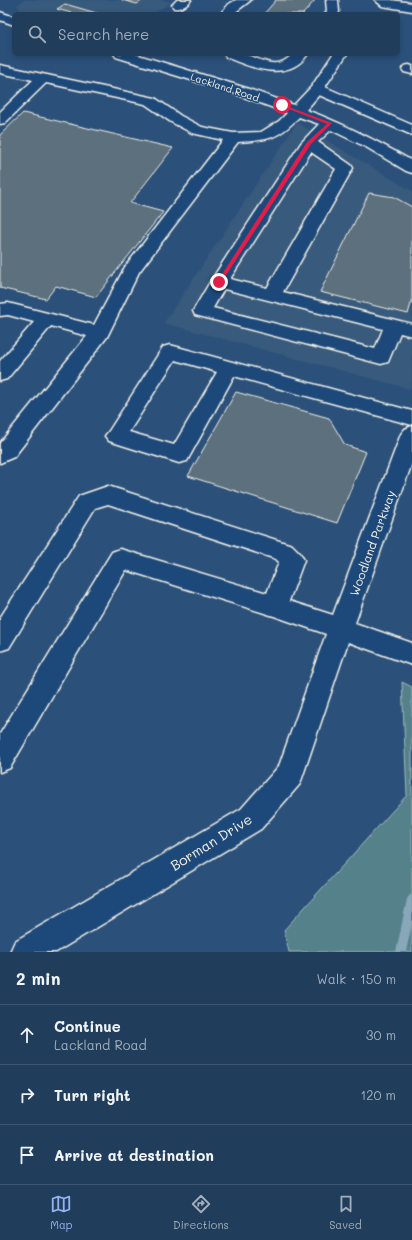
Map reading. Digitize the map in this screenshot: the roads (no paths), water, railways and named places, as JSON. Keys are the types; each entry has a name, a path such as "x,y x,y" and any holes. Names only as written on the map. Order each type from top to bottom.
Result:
{"street":[{"path":"228,12 233,7 245,0"},
{"path":"332,0 333,12"},
{"path":"381,0 386,3 412,7"},
{"name":"Lackland Road","path":"128,56 238,90 330,123 371,144 412,168"},
{"path":"237,56 270,68 284,66 297,59 299,56"},
{"path":"0,69 150,101 176,119 197,130 233,138 265,136 284,124 317,89 339,56"},
{"path":"0,120 43,78"},
{"path":"317,89 412,130"},
{"path":"219,282 403,328 381,357 202,311 219,282 309,143 330,123"},
{"path":"0,456 6,451 100,334 130,271 233,138"},
{"path":"272,295 345,168 309,143"},
{"path":"0,310 8,309 100,334"},
{"path":"0,374 47,319"},
{"path":"228,368 179,455 116,436 170,352 412,418"},
{"name":"Woodland Parkway","path":"340,629 412,434"},
{"path":"0,640 87,502 108,495 284,552 292,560 275,606"},
{"path":"0,759 120,559 275,606 412,654"},
{"name":"Borman Drive","path":"26,952 251,819 290,774 340,629"}],"waterway":[{"path":"401,952 412,899"}]}
